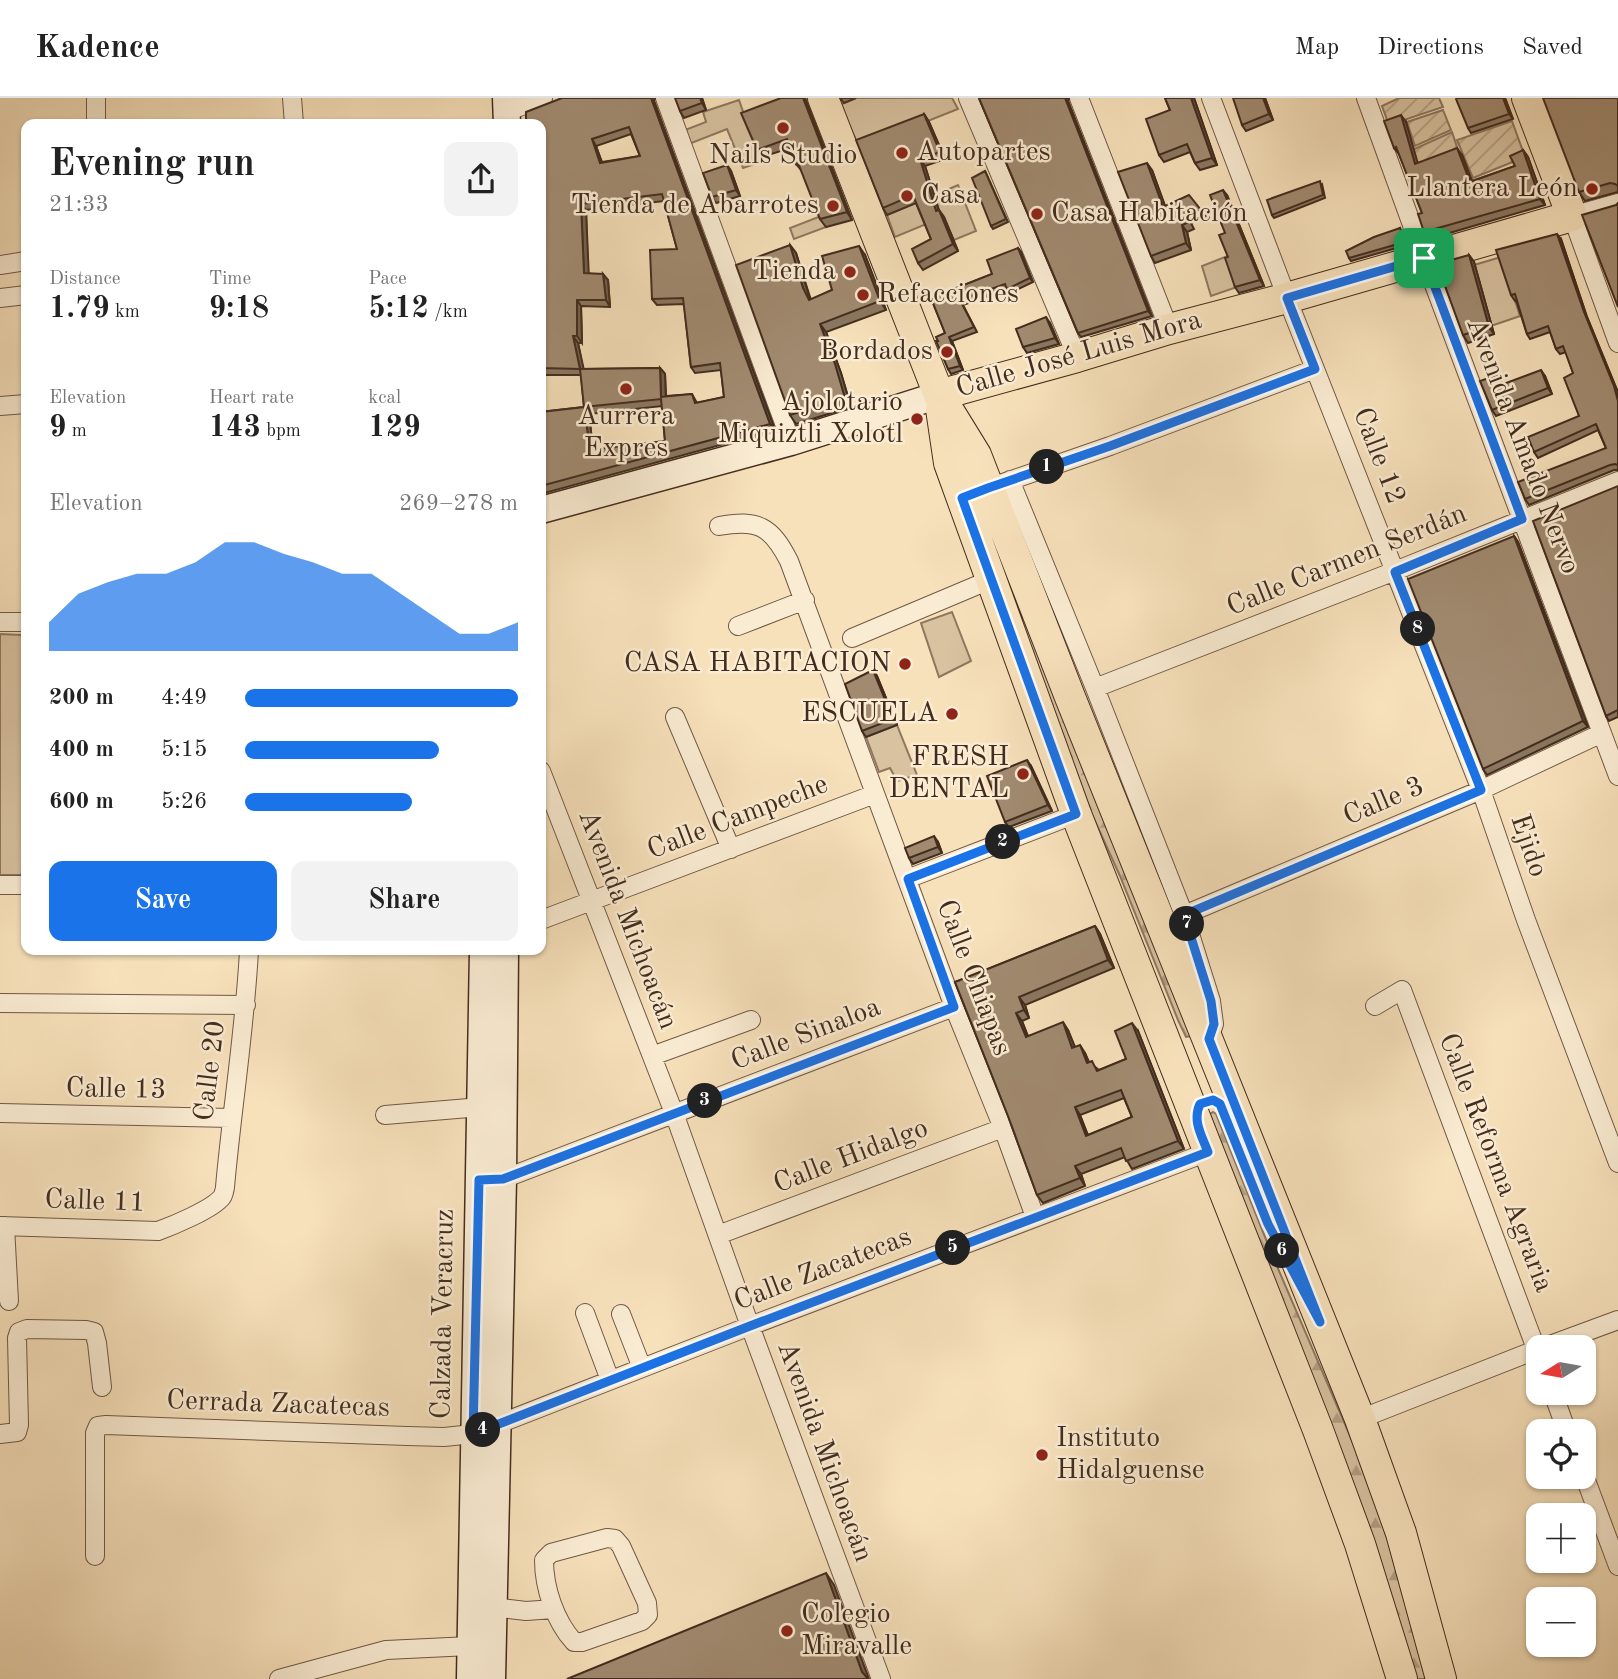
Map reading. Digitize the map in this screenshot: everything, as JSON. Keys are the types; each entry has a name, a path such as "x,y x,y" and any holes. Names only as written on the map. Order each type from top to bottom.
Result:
{"main road":[{"path":"823,98 939,395 949,463 987,489 1360,1419 1401,1533 1441,1679"},
{"path":"1527,98 1572,216"},
{"name":"Calle José Luis Mora","path":"939,395 1572,216"},
{"path":"987,489 992,579 1076,814 1318,1430 1360,1544 1402,1679"},
{"path":"1088,842 1122,901 1178,1043 1184,1049 1193,1051 1203,1047 1209,1039"},
{"path":"1197,1123 1200,1104 1213,1100 1220,1104 1268,1224 1320,1322"}],"street":[{"path":"96,98 96,119"},
{"path":"292,98 294,119"},
{"path":"507,112 542,98"},
{"path":"665,98 791,442"},
{"path":"968,98 1077,357"},
{"path":"1079,98 1169,329"},
{"name":"Calle 12","path":"1211,98 1481,790"},
{"name":"Avenida Amado Nervo","path":"1366,98 1618,776"},
{"name":"Calle José Luis Mora","path":"1572,216 1618,204"},
{"path":"1572,216 1618,343"},
{"path":"0,265 21,262"},
{"path":"0,298 21,296"},
{"path":"1209,1039 1214,1024 1211,1001 1184,915 1095,688 987,489 1315,369"},
{"name":"Calle José Luis Mora","path":"546,509 791,442 939,395"},
{"path":"0,406 21,404"},
{"name":"Calle Carmen Serdán","path":"1095,688 1395,572 1618,481"},
{"name":"Calle Chiapas","path":"719,526 754,524 767,529 779,541 789,561 954,1007 1003,1128 1035,1217"},
{"path":"852,638 992,579"},
{"path":"738,626 805,600"},
{"path":"0,622 21,622"},
{"path":"675,717 732,849"},
{"name":"Calle 3","path":"1184,915 1481,790 1602,733"},
{"name":"Avenida Michoacán","path":"546,784 674,1112 881,1679"},
{"name":"Ejido","path":"1481,790 1526,920 1618,1163"},
{"name":"Calle Campeche","path":"546,918 875,794"},
{"path":"908,879 1076,814"},
{"path":"0,885 21,885"},
{"name":"Calle 20","path":"223,1197 246,1005 249,955"},
{"name":"Calzada Veracruz","path":"483,955 481,1107 491,1180"},
{"name":"Calzada Veracruz","path":"470,1679 485,1429 491,1180 505,955"},
{"name":"Calle Reforma Agraria","path":"1375,1006 1402,990 1533,1335"},
{"path":"0,1003 246,1005"},
{"name":"Calle Sinaloa","path":"491,1180 954,1007"},
{"path":"652,1056 751,1020"},
{"path":"386,1115 481,1107"},
{"name":"Calle 13","path":"0,1113 231,1118"},
{"name":"Calle Hidalgo","path":"718,1236 1003,1128"},
{"name":"Calle Zacatecas","path":"485,1429 1208,1152"},
{"name":"Calle 11","path":"2,1226 158,1231 182,1221 223,1197"},
{"path":"2,1226 9,1301"},
{"path":"585,1313 610,1380"},
{"path":"621,1314 642,1368"},
{"path":"1578,1335 1618,1320"},
{"path":"8,1433 19,1425 19,1332 27,1329 94,1332 102,1388"},
{"path":"1360,1419 1526,1355"},
{"name":"Cerrada Zacatecas","path":"95,1556 95,1433 99,1426 432,1436 485,1429"},
{"name":"Calzada Veracruz","path":"485,1429 493,1607 492,1679"},
{"path":"1589,1489 1618,1566"},
{"path":"607,1538 615,1539 621,1546 647,1603 648,1615 642,1621 582,1642 574,1642 554,1609 544,1571 544,1559 551,1553 607,1538"},
{"path":"493,1607 526,1611 554,1609"},
{"path":"279,1679 386,1650 470,1646"}],"green space":[{"path":"856,98 952,98 958,109 860,148 839,105"},
{"path":"1399,98 1439,98 1443,107 1389,125 1382,106"},
{"path":"739,100 763,161 743,168 727,129 689,144 685,130 706,122 703,112"},
{"path":"1443,110 1451,130 1415,146 1407,122"},
{"path":"1512,121 1525,157 1473,178 1457,140"},
{"path":"1452,132 1459,153 1409,172 1401,155"},
{"path":"958,185 976,231 954,240 943,217 895,237 887,215"},
{"path":"821,216 826,227 794,239 790,228"},
{"path":"1248,248 1250,254 1237,287 1211,296 1202,266"},
{"path":"1501,257 1520,316 1491,326 1474,265"},
{"path":"998,548 1192,1036 1186,1037 1178,1020 1120,876 1070,766 996,551"},
{"path":"952,612 971,661 939,677 921,623"},
{"path":"0,634 21,635 21,874 0,875"},
{"path":"897,725 917,775 897,781 890,768 879,772 866,737"},
{"path":"1213,1112 1366,1473 1428,1679 1411,1679 1210,1114"}],"building":[{"path":"562,98 651,98 770,424 546,485 546,411 584,407 580,369 546,368 546,119 526,119 526,112","holes":["629,127 640,156 600,163 592,139","662,194 677,249 650,250 652,299 683,298 691,367 720,363 724,397 695,403 692,394 661,397 660,368 580,369 573,336 577,336 577,300 606,300 603,274 584,273 581,204","661,399 665,441 590,450 584,407"]},
{"path":"675,98 700,98 702,103 680,111"},
{"path":"781,98 803,98 847,212 820,219 787,139 757,150 741,113"},
{"path":"979,98 1065,98 1148,311 1078,333"},
{"path":"1165,98 1191,98 1212,158 1195,163 1187,144 1159,155 1146,119 1170,110"},
{"path":"1233,98 1263,98 1269,114 1242,125"},
{"path":"1457,98 1503,98 1509,114 1468,128"},
{"path":"1543,98 1618,98 1618,186 1610,183 1579,192"},
{"path":"924,114 940,152 920,159 936,211 939,210 953,244 918,263 912,249 931,239 913,195 883,208 856,140"},
{"path":"1401,115 1415,164 1457,148 1470,182 1515,166 1510,156 1523,150 1540,199 1424,232 1418,214 1422,213 1384,121"},
{"path":"1147,163 1163,207 1189,195 1201,210 1186,216 1189,222 1182,225 1186,243 1151,256 1118,172"},
{"path":"727,165 736,190 712,197 703,173"},
{"path":"985,171 1006,219 991,226 972,178"},
{"path":"1320,181 1323,195 1272,215 1267,200"},
{"path":"1223,190 1260,280 1235,287 1225,258 1228,257 1219,235 1225,233 1210,195"},
{"path":"1618,203 1618,307 1582,215"},
{"path":"1400,228 1405,242 1349,258 1346,251"},
{"path":"1557,234 1618,401 1618,465 1610,465 1525,499 1518,482 1606,448 1596,424 1534,452 1528,437 1579,416 1564,378 1573,373 1563,346 1556,349 1548,326 1527,334 1515,294 1511,295 1496,250"},
{"path":"790,245 809,300 832,290 822,256 859,246 880,301 820,324 845,398 790,415 736,265"},
{"path":"1018,248 1030,278 1007,289 1005,284 960,300 974,327 949,337 960,366 948,369 936,341 936,337 945,333 931,298 992,274 987,260"},
{"path":"1469,255 1489,327 1463,335 1437,264"},
{"path":"1046,317 1055,338 1023,347 1016,329"},
{"path":"1541,370 1548,388 1492,410 1480,381 1497,375 1501,385"},
{"path":"1618,486 1618,710 1606,716 1533,521"},
{"path":"1514,536 1583,721 1483,769 1408,579"},
{"path":"873,670 893,719 862,731 845,684"},
{"path":"1027,760 1048,805 1005,822 987,776"},
{"path":"934,836 938,847 909,858 905,848"},
{"path":"1095,926 1108,960 1019,997 1024,1010 1016,1013 1026,1037 1063,1022 1072,1048 1080,1045 1087,1063 1092,1061 1097,1071 1126,1059 1115,1031 1132,1023 1178,1141 1126,1161 1121,1148 1075,1166 1080,1178 1037,1195 955,982","holes":["1121,1090 1132,1117 1086,1136 1075,1107"]},
{"name":"Colegio Miravalle","path":"826,1573 862,1672 868,1679 567,1679"}],"place":[{"name":"Nails Studio","path":"783,128"},
{"name":"Autopartes","path":"902,153"},
{"name":"Llantera León","path":"1592,189"},
{"name":"Casa","path":"907,196"},
{"name":"Tienda de Abarrotes","path":"833,206"},
{"name":"Casa Habitación","path":"1037,214"},
{"name":"Tienda","path":"850,272"},
{"name":"Refacciones","path":"863,295"},
{"name":"Bordados","path":"947,352"},
{"name":"Aurrera Expres","path":"626,389"},
{"name":"Ajolotario Miquiztli Xolotl","path":"917,419"},
{"name":"CASA HABITACION","path":"905,664"},
{"name":"ESCUELA","path":"952,714"},
{"name":"FRESH DENTAL","path":"1023,774"},
{"name":"Instituto Hidalguense","path":"1042,1455"},
{"name":"Colegio Miravalle","path":"787,1631"}],"route":[{"path":"1424,258 1522,519 1395,572 1481,790 1184,915 1211,1001 1214,1024 1209,1039 1320,1322 1268,1224 1220,1104 1213,1100 1200,1104 1197,1111 1197,1123 1208,1152 473,1434 479,1180 503,1179 954,1007 908,879 1076,814 962,498 1315,369 1287,298 1424,258"}]}
